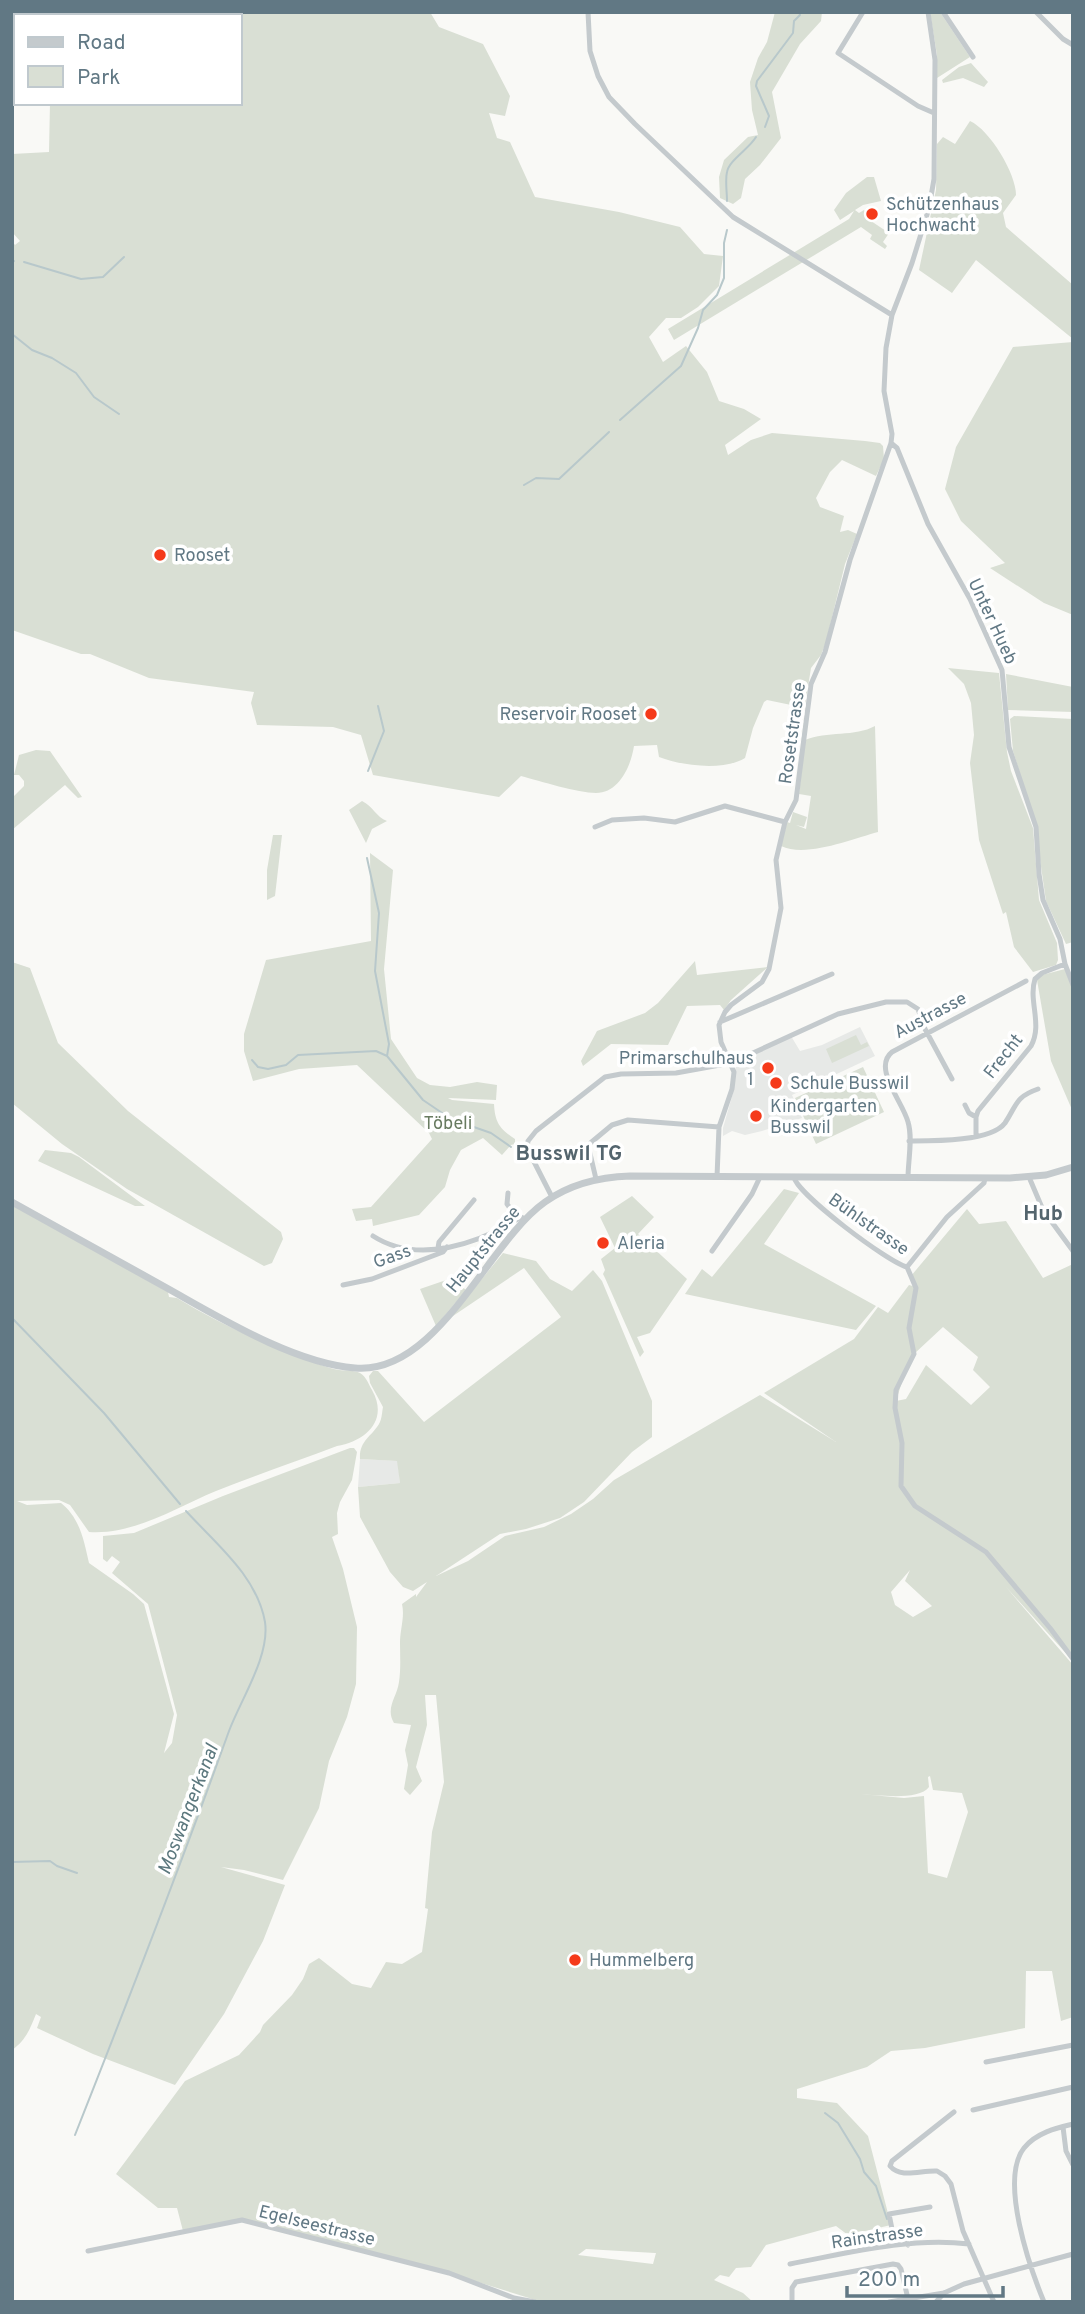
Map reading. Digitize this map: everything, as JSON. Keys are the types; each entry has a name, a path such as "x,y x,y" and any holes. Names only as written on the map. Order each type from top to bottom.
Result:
{"street":[{"path":"588,12 590,51 598,76 609,97 635,124 733,217 892,315"},
{"path":"863,12 838,53 918,106 934,113"},
{"path":"891,443 892,434 884,391 886,348 892,315 929,208 934,179 934,60 928,12"},
{"path":"943,12 973,57"},
{"path":"1036,12 1073,45"},
{"name":"Rosetstrasse","path":"720,1022 731,1004 762,982 769,969 780,918 781,897 776,860 785,822 796,800 811,684 825,652 850,560 891,443"},
{"name":"Unter Hueb","path":"891,443 897,448 928,524 970,599 1002,670 1009,747 1035,827 1043,900 1059,939 1073,985"},
{"path":"595,827 612,820 645,818 675,821 725,807 785,822"},
{"name":"Frecht","path":"975,1117 1034,1040 1037,1026 1033,992 1035,979 1042,973 1065,964"},
{"path":"717,1177 719,1127 732,1089 734,1072 721,1042 720,1022 726,1022 832,974"},
{"name":"Austrasse","path":"908,1178 908,1120 884,1064 885,1059 892,1052 928,1032 1026,981"},
{"path":"552,1197 527,1148 528,1140 597,1081 612,1075 676,1073 731,1063 838,1014 886,1002 904,1001 915,1005 952,1079"},
{"path":"909,1141 976,1136 999,1128 1022,1095 1038,1090"},
{"path":"965,1105 975,1117 976,1136"},
{"path":"596,1180 588,1144 618,1122 637,1120 719,1127"},
{"name":"Hauptstrasse","path":"12,1202 236,1326 302,1354 345,1366 365,1368 381,1366 400,1358 431,1334 457,1306 522,1219 552,1197 596,1180 622,1177 1029,1177 1073,1167"},
{"path":"712,1251 752,1194 760,1177"},
{"name":"Bühlstrasse","path":"794,1177 797,1186 820,1208 886,1257 907,1267 947,1217 984,1183 985,1178"},
{"path":"1029,1177 1043,1210 1073,1251"},
{"path":"373,1236 395,1247 438,1248 486,1236 522,1219 507,1204 508,1193"},
{"path":"438,1248 439,1242 474,1200"},
{"name":"Gass","path":"343,1285 383,1275 443,1252 447,1247"},
{"path":"907,1267 916,1288 909,1328 914,1354 896,1390 895,1408 902,1443 901,1486 915,1506 986,1552 1073,1659"},
{"path":"986,2062 1073,2045"},
{"path":"973,2110 1073,2087"},
{"path":"954,2112 892,2161 890,2166 893,2171 902,2174 937,2171 945,2176 951,2184 960,2222 994,2302"},
{"path":"1044,2302 1030,2267 1017,2205 1017,2166 1021,2153 1031,2140 1073,2124"},
{"path":"1063,2127 1066,2151 1073,2165"},
{"path":"908,2245 894,2234 888,2214 930,2207"},
{"name":"Egelseestrasse","path":"88,2251 242,2220 449,2273 514,2298 535,2302"},
{"name":"Rainstrasse","path":"790,2264 882,2246 948,2242 969,2244"},
{"path":"936,2302 984,2279 1073,2254"},
{"path":"792,2302 792,2288 796,2282 893,2264 901,2269 908,2299"},
{"path":"889,2302 944,2297"}],"shaded area":[{"name":"Schule Busswil","path":"860,1027 875,1056 792,1095 802,1118 745,1135 732,1131 723,1136 739,1061 791,1036 800,1051 822,1045"},
{"path":"360,1459 398,1461 400,1483 358,1487"}],"green space":[{"path":"134,12 430,12 439,27 483,44 510,96 505,116 489,113 497,138 510,142 535,197 619,212 680,227 704,254 723,256 719,286 698,307 681,318 666,318 649,337 663,362 686,346 707,372 719,401 744,409 761,419 725,445 728,455 751,440 772,433 865,441 883,446 884,459 876,476 842,460 830,472 816,498 820,507 844,516 840,532 848,530 857,534 845,564 826,642 821,655 811,668 803,718 796,706 767,700 753,728 745,758 736,762 715,766 691,765 659,757 657,745 634,746 627,770 617,783 604,792 579,791 521,776 499,797 373,775 361,735 333,727 257,725 251,703 254,692 149,678 90,654 81,654 12,630 12,241 15,245 20,241 12,232 12,154 49,152 50,105 242,105 242,14"},
{"path":"775,12 822,12 821,21 800,44 772,92 781,138 745,179 741,198 733,204 720,198 719,177 724,160 748,137 758,135 752,110 750,82 767,42"},
{"path":"930,12 940,12 970,57 937,78 937,55"},
{"path":"971,63 988,82 984,87 963,78 943,83 942,80 959,67"},
{"path":"970,121 986,133 1012,176 1016,195 1003,213 1006,227 1073,285 1073,339 976,260 952,293 919,270 936,190 937,144 943,137 955,144"},
{"path":"867,177 874,177 881,201 863,205 855,210 859,213 864,210 871,221 889,233 883,242 887,246 885,249 870,239 872,235 861,227 674,340 668,329 849,219 854,211 840,220 834,210 846,193"},
{"path":"1073,342 1073,615 1044,603 990,568 1005,563 961,521 945,489 956,447 1013,347"},
{"path":"948,668 999,673 1007,752 1011,771 1033,828 1039,900 1057,943 1056,965 1033,972 1014,947 1006,912 1003,914 979,840 970,763 974,735 971,703 964,684"},
{"path":"1006,674 1073,687 1073,712 1008,710"},
{"path":"1014,716 1073,719 1073,942 1066,944 1046,901 1034,818 1013,751 1010,719"},
{"path":"875,726 878,832 816,849 791,849 781,846 787,822 790,823 793,812 807,817 804,827 796,825 806,829 811,796 799,794 805,740 859,732"},
{"path":"36,750 50,751 82,797 78,798 65,785 12,830 12,798 24,786 19,775 14,775 19,755"},
{"path":"362,801 387,821 372,829 366,843 349,810"},
{"path":"273,835 282,835 275,896 267,900 267,870"},
{"name":"Töbeli","path":"370,853 393,870 384,969 391,1039 417,1078 430,1085 450,1087 477,1082 497,1085 496,1100 448,1098 494,1104 499,1125 515,1139 515,1144 502,1155 483,1138 461,1150 450,1170 445,1187 419,1215 373,1226 372,1219 356,1221 352,1209 371,1207 432,1139 429,1133 357,1065 299,1069 253,1081 244,1051 244,1034 266,960 371,941"},
{"path":"695,961 697,975 768,967 731,1000 724,1010 720,1005 687,1006 668,1045 611,1044 583,1066 581,1061 597,1031 645,1013 658,1003"},
{"path":"12,962 30,968 58,1043 128,1111 281,1232 283,1239 272,1263 264,1266 127,1189 62,1144 12,1103"},
{"path":"1065,969 1073,991 1073,1112 1051,1061 1037,980 1042,975"},
{"path":"856,1035 861,1045 867,1042 869,1046 832,1063 826,1049"},
{"path":"863,1067 884,1112 816,1144 795,1098"},
{"path":"45,1150 71,1153 79,1157 145,1206 135,1206 38,1161"},
{"path":"784,1189 799,1193 764,1244 876,1306 856,1330 685,1294 702,1269 712,1277"},
{"path":"632,1196 654,1217 638,1234 687,1279 650,1333 637,1337 644,1352 640,1357 603,1274 605,1270 601,1259 615,1248 600,1217"},
{"path":"12,1205 168,1292 169,1297 177,1298 228,1326 318,1364 360,1373 377,1401 376,1420 365,1434 357,1439 231,1485 138,1525 106,1532 89,1532 70,1505 59,1500 17,1501 27,1505 61,1503 77,1523 89,1563 144,1604 174,1714 164,1753 172,1743 177,1715 148,1604 112,1573 120,1562 112,1556 107,1562 103,1559 103,1536 134,1533 350,1448 357,1452 352,1480 337,1513 338,1534 332,1537 357,1627 356,1684 347,1717 329,1761 319,1808 283,1880 221,1867 285,1885 263,1941 224,2014 175,2085 93,2054 37,2028 41,2017 36,2014 24,2038 12,2050"},
{"path":"967,1209 979,1224 1006,1221 1043,1278 1073,1264 1073,1661 1006,1587 1073,1665 1073,2017 1061,2021 1052,1971 1026,1971 1025,2028 925,2048 891,2051 867,2067 797,2089 797,2098 837,2103 868,2136 891,2225 848,2235 836,2226 766,2245 751,2267 736,2268 729,2277 720,2275 714,2280 743,2293 753,2302 542,2302 449,2273 242,2220 183,2231 177,2208 158,2208 116,2174 185,2081 239,2055 292,1995 309,1964 319,1958 352,1984 371,1988 386,1962 402,1964 422,1952 428,1909 425,1908 432,1832 444,1782 436,1695 425,1695 427,1725 416,1767 422,1781 410,1795 404,1789 408,1765 405,1750 411,1725 394,1723 391,1712 400,1677 402,1604 416,1594 416,1597 427,1582 413,1591 403,1587 390,1572 360,1517 358,1487 400,1483 397,1461 360,1459 363,1443 380,1422 383,1407 369,1376 373,1371 378,1371 424,1422 561,1317 524,1268 450,1318 503,1253 536,1261 550,1279 572,1291 593,1270 602,1281 652,1401 652,1437 632,1452 584,1502 560,1518 500,1534 436,1576 468,1561 505,1536 544,1527 571,1514 614,1480 760,1395 836,1442 764,1393 854,1339 878,1307 888,1313 909,1285 916,1287 911,1276","holes":["943,1327 978,1357 973,1370 990,1387 971,1405 926,1365 906,1399 896,1401 914,1354","910,1570 905,1581 932,1606 913,1617 895,1605 891,1592","930,1776 933,1790 962,1793 968,1812 947,1878 928,1873 924,1796 904,1798 860,1794 916,1794 929,1787","586,2249 656,2253 653,2264 578,2255"]},
{"path":"452,1278 466,1290 436,1326 420,1289"}],"waterway":[{"path":"765,127 769,116 756,86 757,81 793,33 794,21 800,15 799,12"},
{"path":"727,201 727,172 735,159 756,137"},
{"path":"620,420 681,366 703,310 717,295 724,278 724,243 727,230"},
{"path":"24,262 81,279 103,277 124,257"},
{"path":"12,334 32,350 52,358 76,373 94,397 119,414"},
{"path":"524,485 536,478 559,479 609,432"},
{"path":"368,771 384,731 378,706"},
{"path":"367,858 379,913 375,971 389,1044 387,1056 423,1100 451,1119 491,1133 511,1147"},
{"path":"252,1060 258,1067 268,1069 286,1065 298,1055 376,1051 387,1056"},
{"name":"Moswangerkanal","path":"12,1318 104,1413 180,1504"},
{"name":"Moswangerkanal","path":"75,2135 154,1934 229,1731 263,1649 265,1622 254,1590 234,1562 186,1511"},
{"path":"12,1862 50,1861 77,1873"},
{"path":"825,2113 838,2123 860,2159 864,2172 876,2186 887,2219"}],"place":[{"name":"Schützenhaus Hochwacht","path":"872,214"},
{"name":"Rooset","path":"160,555"},
{"name":"Reservoir Rooset","path":"651,714"},
{"name":"Primarschulhaus 1","path":"768,1068"},
{"name":"Schule Busswil","path":"776,1083"},
{"name":"Kindergarten Busswil","path":"756,1116"},
{"name":"Aleria","path":"603,1243"},
{"name":"Hummelberg","path":"575,1960"}],"district":[{"name":"Busswil TG","path":"569,1153"},
{"name":"Hub","path":"1043,1213"}]}
